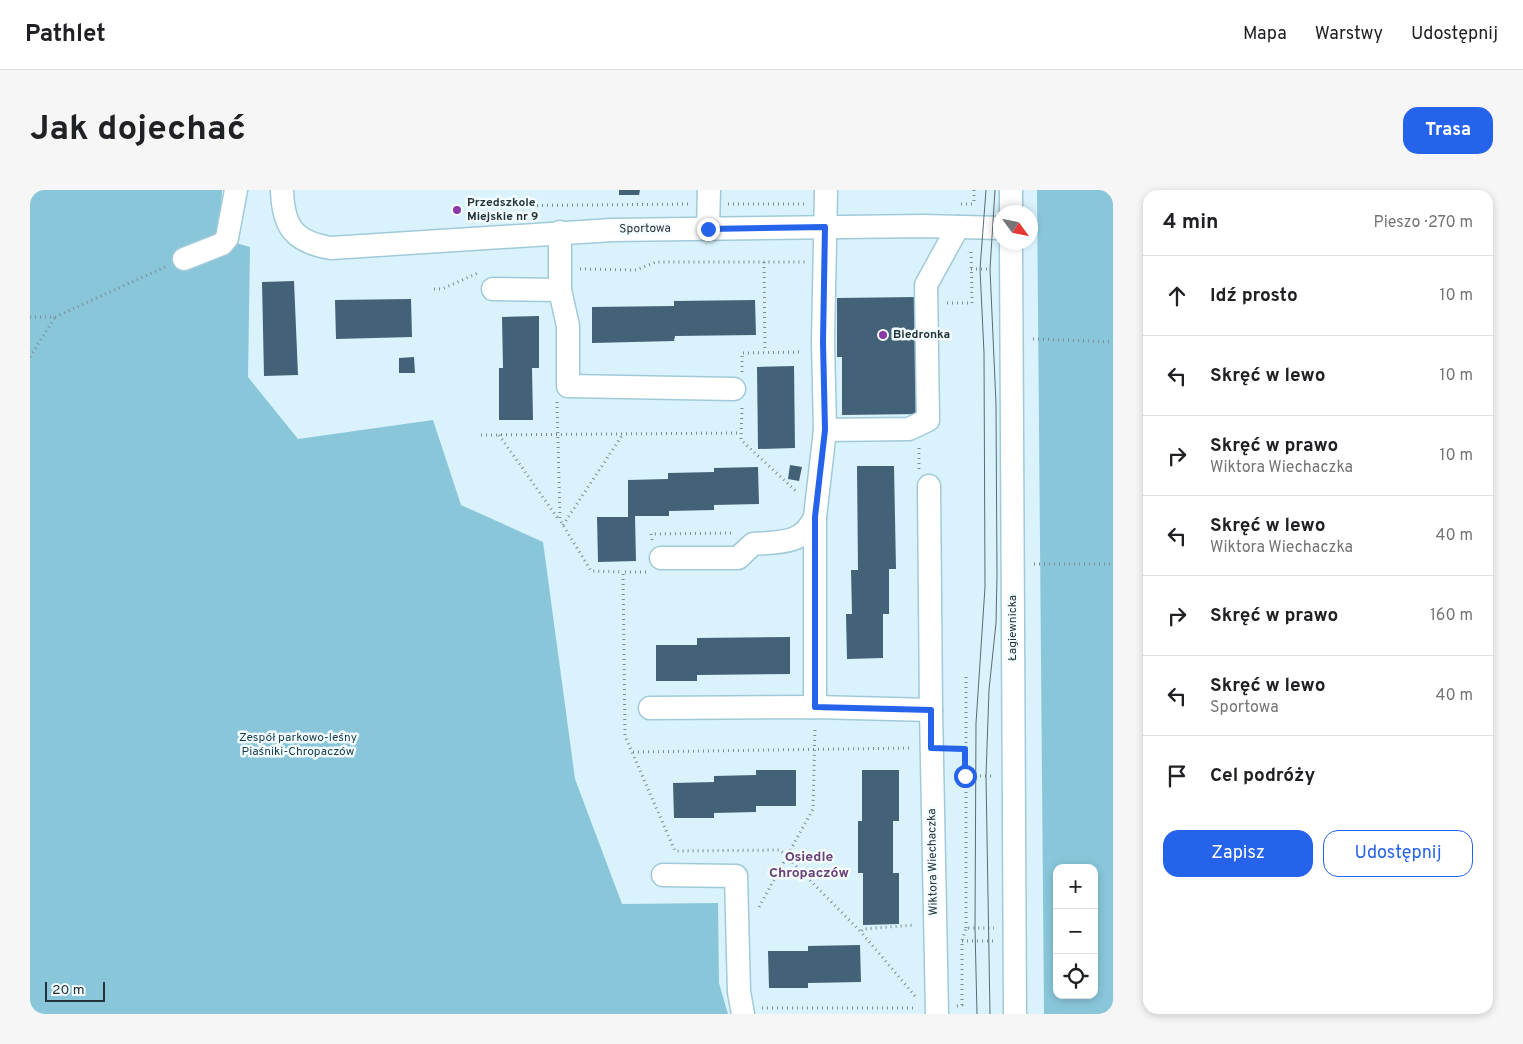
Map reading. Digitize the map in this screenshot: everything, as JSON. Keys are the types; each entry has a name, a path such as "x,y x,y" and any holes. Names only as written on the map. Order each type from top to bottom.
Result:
{"street":[{"path":"184,258 222,244 227,238 236,190"},
{"name":"Sportowa","path":"282,190 283,208 294,233 314,245 331,248 560,232 825,227 993,228"},
{"path":"1011,190 1011,205"},
{"path":"708,229 709,197"},
{"path":"815,707 815,517 825,430 824,262 826,197"},
{"path":"825,430 909,429 928,420 926,285 964,227"},
{"path":"560,232 570,277 568,386 738,384"},
{"name":"Łagiewnicka","path":"1011,250 1008,934 1015,1014"},
{"path":"490,279 570,277"},
{"name":"Wiktora Wiechaczka","path":"929,486 934,940 932,1010"},
{"path":"655,557 738,558 753,544 791,542 800,538 815,517"},
{"path":"650,708 815,707 931,710"},
{"path":"663,875 736,876 739,992 748,1010"}],"path":[{"path":"926,303 972,303 971,269 964,227 974,204 974,190"},
{"path":"482,206 709,197 826,197"},
{"path":"954,204 974,204"},
{"path":"30,317 55,317 184,258"},
{"path":"570,277 636,270 656,262 824,262"},
{"path":"764,262 765,351"},
{"path":"971,269 995,270"},
{"path":"434,289 490,279"},
{"path":"30,358 55,317"},
{"path":"1033,340 1113,342"},
{"path":"800,495 742,440 738,384 742,368 742,353 806,352"},
{"path":"738,384 742,368"},
{"path":"557,396 560,520"},
{"path":"481,435 741,433"},
{"path":"563,525 623,434"},
{"path":"499,435 560,520 591,571 623,572 655,557 652,534 740,533"},
{"path":"1034,564 1113,564"},
{"path":"623,572 626,736 675,850 780,850 861,932 932,1010"},
{"path":"962,941 966,928 966,676"},
{"path":"754,916 813,809 815,707"},
{"path":"633,752 965,749"},
{"path":"965,776 1000,776"},
{"path":"861,932 863,928 900,927"},
{"path":"966,928 1008,934"},
{"path":"934,940 962,941 1008,934"},
{"path":"748,1010 932,1010"}],"green space":[{"name":"Zespół parkowo-leśny Piaśniki-Chropaczów","path":"30,190 222,190 219,238 250,247 248,377 298,439 433,420 461,505 543,542 575,779 622,904 718,903 719,983 728,1014 30,1014"},
{"path":"1037,190 1113,190 1113,1014 1044,1014"}],"building":[{"path":"619,190 640,190 639,195 619,195"},
{"path":"294,281 298,375 264,376 262,282"},
{"path":"917,297 919,414 842,415 842,357 837,357 837,298"},
{"path":"411,299 412,337 336,339 335,300"},
{"path":"755,300 756,335 675,336 674,341 592,343 592,307 674,306 674,301"},
{"path":"539,316 539,368 532,368 533,420 499,420 499,368 503,368 502,317"},
{"path":"414,357 415,373 399,373 399,358"},
{"path":"794,366 795,448 758,449 757,367"},
{"path":"790,465 802,467 799,481 788,479"},
{"path":"857,466 894,466 896,569 889,569 889,614 883,614 883,658 847,659 846,614 852,614 851,570 858,570"},
{"path":"758,467 759,504 714,505 714,510 669,511 669,516 635,516 636,561 598,562 597,517 628,517 628,480 668,479 668,473 714,472 714,468"},
{"path":"790,637 790,674 697,675 697,681 656,681 656,645 697,645 697,638"},
{"path":"756,770 796,770 796,806 756,806 756,812 714,813 714,818 674,818 673,783 714,782 714,776 756,775"},
{"path":"862,770 899,770 899,821 893,821 893,873 899,873 899,924 863,925 863,873 858,873 858,821 862,821"},
{"path":"860,945 861,982 808,983 808,988 769,988 768,951 808,951 808,946"}],"tram line":[{"path":"977,1014 975,928 976,723 985,587 984,353 980,269 986,190"},
{"path":"990,1014 986,776 989,690 996,623 997,576 996,404 990,269 995,190"}],"place":[{"name":"Przedszkole Miejskie nr 9","path":"457,210"},
{"name":"Biedronka","path":"883,335"}],"district":[{"name":"Osiedle Chropaczów","path":"809,866"}],"route":[{"path":"708,229 825,227 823,342 825,430 815,517 815,707 931,710 931,748 965,749 965,776"}]}
